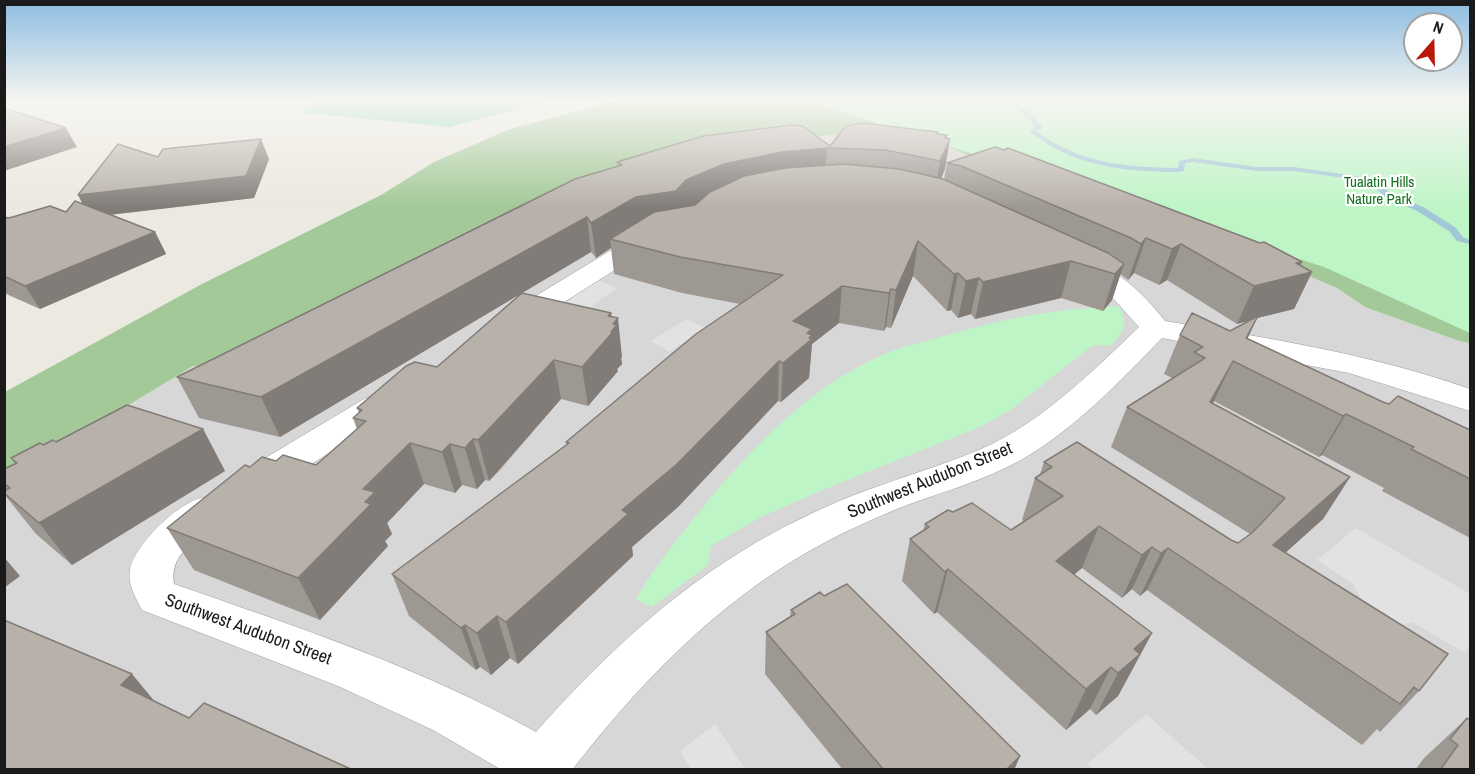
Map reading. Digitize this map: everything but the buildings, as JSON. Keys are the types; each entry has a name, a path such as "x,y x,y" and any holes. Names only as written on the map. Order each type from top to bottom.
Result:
{"street":[{"path":"483,342 649,238 678,233"},
{"path":"1049,252 1090,271 1124,291 1137,303 1155,328 1360,365 1405,377 1470,401"},
{"name":"Southwest Audubon Street","path":"422,389 376,407 191,522 171,538 158,554 149,572 150,587 158,597 333,660 407,693 489,732 542,767 585,713 620,676 701,603 743,572 782,548 840,518 873,503 972,467 1025,441 1051,422 1155,328"}],"shaded area":[{"path":"862,136 943,144 1024,182 1246,249 1337,288 1365,307 1470,343 1470,769 5,770 5,480 193,366 220,369 795,139"},
{"path":"598,280 617,288 559,329 538,322"},
{"path":"686,319 706,328 669,352 651,341"},
{"path":"1356,528 1470,594 1470,646 1465,653 1412,622 1402,625 1362,600 1353,584 1317,560"},
{"path":"1146,714 1208,769 1093,769 1087,764"},
{"path":"715,724 745,769 691,769 680,751"}],"green space":[{"path":"494,136 821,136 795,139 220,369 193,366 5,480 5,392 200,285 381,195 434,162"},
{"path":"862,136 955,136 1470,263 1470,343 1365,307 1337,288 1246,249 1024,182 943,144"},
{"name":"Tualatin Hills Nature Park","path":"917,136 1470,136 1470,333 1324,267"},
{"path":"1119,306 1124,323 1123,328 1119,337 1110,346 1093,345 1012,409 980,427 761,517 711,546 708,565 652,607 636,599 655,569 732,472 802,405 855,369 897,349 983,325 1049,312"}],"waterway":[{"path":"1039,136 1065,152 1083,159 1122,167 1182,170 1181,162 1193,160 1257,169 1294,169 1368,179 1390,196 1420,209 1452,229 1460,239 1470,242"}]}
